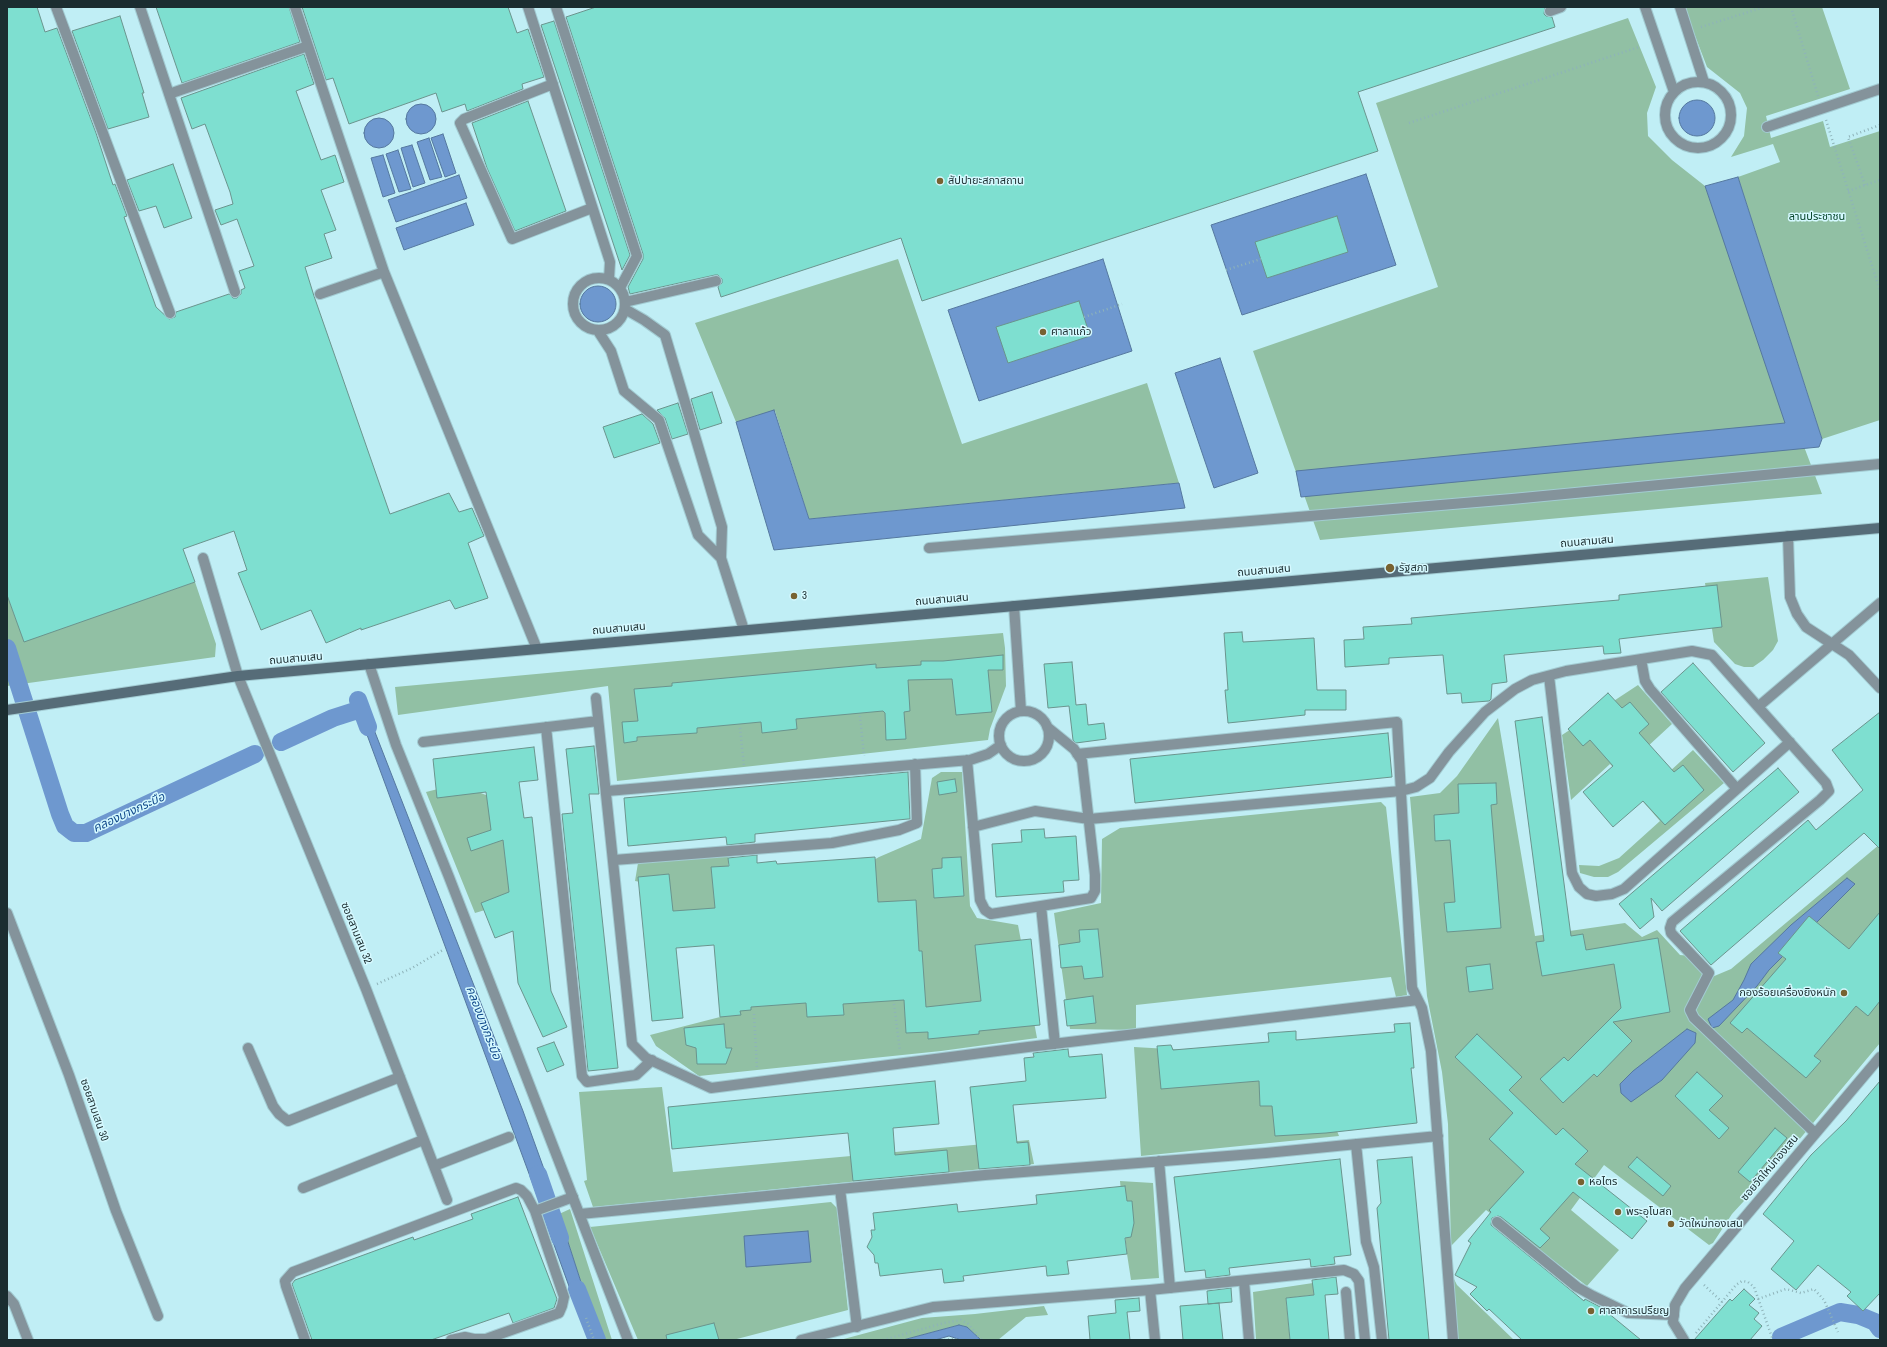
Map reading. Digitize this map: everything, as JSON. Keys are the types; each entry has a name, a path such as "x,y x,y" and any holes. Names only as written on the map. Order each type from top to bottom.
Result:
{"main road":[{"name":"ถนนสามเสน","path":"9,710 238,676 1880,528"}],"street":[{"path":"56,7 170,314"},
{"path":"140,7 234,292"},
{"path":"295,7 384,272 537,649"},
{"path":"528,7 610,262 609,279"},
{"path":"556,7 637,256 620,288"},
{"path":"1550,11 1561,7"},
{"path":"1645,7 1674,92"},
{"path":"1680,7 1704,82"},
{"path":"169,94 308,46"},
{"path":"1693,82 1704,82 1714,85 1723,92 1729,101 1732,111 1731,122 1727,132 1720,140 1710,146 1699,148 1688,147 1678,142 1670,134 1666,123 1665,112 1667,101 1674,92 1683,85 1693,82"},
{"path":"553,84 464,119 460,123 512,239 592,208"},
{"path":"1767,127 1880,89"},
{"path":"320,294 384,272"},
{"path":"625,306 618,322 606,330 598,331 586,327 577,319 573,312 574,295 578,287 592,278 600,277 609,279 620,288 625,306 665,335 722,526 721,558 744,630"},
{"path":"625,306 716,282"},
{"path":"598,331 611,351 624,391 659,420 698,535 721,558"},
{"path":"929,548 1520,498 1880,464"},
{"path":"1788,536 1790,597 1797,614 1806,627 1849,654 1880,688"},
{"name":"ซอยสามเสน 32","path":"203,558 238,676 366,989 452,1213"},
{"path":"1759,706 1880,603"},
{"path":"1014,606 1021,711"},
{"path":"973,827 1035,811 1089,819 1401,792 1416,787 1430,778 1449,752 1485,712 1515,689 1532,680 1566,671 1692,651 1712,655 1826,783 1829,791 1672,922 1670,928 1671,933 1708,971 1708,975 1690,1010 1694,1018 1815,1133"},
{"path":"1641,659 1645,681 1650,689 1737,789"},
{"path":"369,664 396,746 449,877 628,1340"},
{"path":"1549,676 1572,873 1579,887 1587,894 1596,896 1612,894 1624,889 1790,742"},
{"path":"596,698 607,791 632,1044 646,1058 711,1088 902,1063 1418,1000"},
{"path":"967,760 980,900 985,910 991,914 1091,898 1095,892 1096,875 1082,761 1077,754 1047,726 1037,714 1029,711 1013,713 1006,718 1001,725 999,733 1001,745 1008,755 1015,759 1023,761 1031,760 1039,756 1046,746 1049,735 1047,726"},
{"path":"423,742 598,721"},
{"path":"1077,754 1397,722 1412,988 1422,1008 1431,1051 1453,1340"},
{"path":"546,727 582,1076 587,1082 636,1075 652,1060"},
{"path":"607,791 967,760 988,754 1001,745"},
{"path":"614,860 832,844 899,830 916,823 915,764"},
{"path":"1041,906 1055,1044"},
{"name":"ซอยสามเสน 30","path":"7,913 69,1076 116,1211 158,1316"},
{"path":"248,1048 273,1106 279,1114 288,1121 400,1077"},
{"name":"ซอยวัดใหม่ทองเสน","path":"1674,1315 1676,1305 1685,1288 1880,1057"},
{"path":"580,1214 985,1175 1266,1154 1438,1136"},
{"path":"434,1166 509,1137"},
{"path":"303,1188 423,1140"},
{"path":"1356,1144 1366,1242 1374,1268 1382,1340"},
{"path":"1158,1161 1170,1288"},
{"path":"305,1340 285,1281 293,1272 516,1188 521,1190 539,1209 564,1297 562,1306 558,1313 486,1339 465,1337 451,1340"},
{"path":"840,1189 857,1326"},
{"path":"539,1209 573,1197"},
{"path":"1497,1222 1577,1287 1593,1296 1628,1313 1674,1315 1673,1322 1684,1340"},
{"path":"801,1340 933,1308 1150,1290 1344,1270 1354,1274 1359,1281 1365,1340"},
{"path":"1244,1280 1249,1340"},
{"path":"1150,1290 1155,1340"},
{"path":"1346,1292 1350,1340"},
{"path":"7,1296 14,1304 28,1340"}],"path":[{"path":"1701,27 1764,7"},
{"path":"1410,123 1638,47"},
{"path":"1865,185 1848,137 1880,125"},
{"path":"1880,180 1848,191 1880,291"},
{"path":"1226,270 1260,259"},
{"path":"1084,317 1122,304"},
{"path":"860,716 866,769"},
{"path":"740,728 746,779"},
{"path":"366,989 412,968 443,950"},
{"path":"894,1004 902,1063"},
{"path":"754,1014 758,1082"},
{"path":"1694,1277 1722,1302"},
{"path":"1695,1335 1722,1302 1742,1281 1748,1282 1754,1287 1773,1340"},
{"path":"1758,1299 1786,1289 1801,1293 1814,1289 1824,1300 1838,1332"},
{"path":"586,1318 594,1340"},
{"path":"883,1340 944,1323 961,1320 968,1324 982,1340"},
{"path":"944,1340 958,1340"}],"green space":[{"name":"ลานประชาชน","path":"1684,7 1822,7 1850,89 1766,116 1771,138 1823,121 1830,147 1880,131 1880,420 1822,439 1738,177 1780,162 1773,144 1731,157 1744,136 1747,108 1740,93 1707,67"},
{"path":"1628,18 1656,87 1647,113 1648,136 1672,160 1705,186 1822,494 1320,540 1253,351 1438,287 1376,103"},
{"path":"898,259 962,444 1147,383 1179,483 809,519 775,411 736,422 695,323"},
{"path":"1768,577 1778,641 1773,650 1763,660 1753,667 1744,667 1735,664 1714,642 1705,583"},
{"path":"195,582 216,644 215,657 7,686 7,595 24,641"},
{"path":"1003,633 1006,686 990,729 988,740 617,781 608,686 398,715 395,687 808,649"},
{"path":"1638,685 1672,724 1646,748 1668,773 1693,750 1724,783 1618,872 1608,877 1594,877 1580,873 1579,865 1599,866 1619,858 1660,821 1610,764 1571,800 1562,735"},
{"path":"1498,718 1535,936 1625,923 1642,937 1657,930 1680,955 1691,956 1712,977 1731,969 1880,844 1880,1043 1788,1153 1732,1214 1713,1243 1709,1245 1604,1165 1571,1210 1619,1250 1587,1286 1486,1210 1451,1246 1448,1124 1442,1072 1427,996 1410,797 1440,793 1457,776"},
{"path":"941,772 962,772 970,906 977,918 1018,925 1021,941 975,945 984,1015 1034,1022 1037,1038 941,1051 699,1076 656,1046 650,1035 720,1017 787,958 785,912 879,857 921,839 932,778"},
{"path":"458,784 501,801 515,901 475,913 426,792"},
{"path":"1381,802 1386,807 1407,995 1396,997 1391,977 1136,1005 1136,1030 1070,1029 1054,913 1101,903 1102,839 1120,828"},
{"path":"728,856 729,915 668,923 667,887 635,881 638,863"},
{"path":"1134,1047 1309,1057 1339,1136 1141,1156"},
{"path":"662,1087 673,1172 1029,1140 1034,1164 593,1207 584,1181 587,1180 579,1092"},
{"path":"1120,1181 1153,1183 1159,1278 1131,1280"},
{"path":"831,1202 837,1208 848,1310 733,1340 638,1340 590,1227"},
{"path":"570,1209 612,1340 601,1340 559,1214"},
{"path":"1452,1275 1457,1285 1514,1340 1456,1340"},
{"path":"1313,1283 1314,1295 1286,1298 1290,1340 1256,1340 1253,1292"},
{"path":"1044,1306 1048,1315 1026,1317 998,1340 981,1340 967,1327 959,1325 903,1340 840,1340 922,1318 975,1314"}],"water":[{"path":"1701,100 1710,105 1714,111 1714,125 1710,131 1701,136 1693,136 1684,131 1680,125 1679,114 1684,105 1690,101"},
{"path":"421,104 432,108 436,119 432,130 421,134 410,130 406,119 410,108"},
{"path":"379,118 390,122 394,133 390,144 379,148 368,144 364,133 368,122"},
{"path":"443,134 456,173 445,177 431,138"},
{"path":"429,138 442,177 430,180 417,142"},
{"path":"412,145 425,183 413,187 401,148"},
{"path":"398,150 411,189 399,192 386,154"},
{"path":"383,155 395,193 383,197 371,158"},
{"path":"1366,174 1396,265 1242,315 1211,225"},
{"path":"459,175 467,198 396,222 388,200"},
{"path":"1738,177 1822,439 1819,447 1301,497 1296,471 1785,423 1705,186"},
{"path":"466,203 474,225 404,250 396,228"},
{"path":"1103,259 1132,351 979,401 948,310"},
{"path":"602,286 611,291 615,297 615,311 611,317 602,322 594,322 585,317 581,311 580,300 585,291 591,287"},
{"path":"1220,358 1258,473 1214,488 1175,373"},
{"path":"774,410 809,519 1179,483 1185,508 774,550 736,422"},
{"path":"364,704 523,1111 553,1194 538,1198 356,705"},
{"path":"1847,878 1855,884 1769,970 1757,986 1719,1026 1712,1028 1708,1019 1733,1000 1751,964 1791,925"},
{"path":"1687,1029 1696,1033 1695,1043 1662,1080 1631,1102 1621,1093 1620,1084 1633,1071"},
{"path":"559,1214 590,1310 579,1314 544,1217"},
{"path":"808,1231 811,1262 746,1267 744,1236"},
{"path":"959,1325 967,1327 981,1340 961,1340 949,1336 935,1340 903,1340"}],"building":[{"path":"7,7 37,7 45,32 57,28 96,133 113,185 115,184 127,216 124,217 156,307 169,319 175,317 176,312 229,294 233,298 237,298 241,294 241,290 245,288 239,271 254,266 237,219 221,225 215,210 233,204 230,192 205,124 192,129 181,98 304,54 314,84 296,91 321,160 335,155 344,182 321,190 336,230 324,234 332,258 305,267 314,296 390,514 449,493 459,512 472,508 484,536 468,543 488,598 455,609 450,600 361,630 361,628 326,643 311,610 261,630 238,573 247,570 234,531 183,549 195,582 24,642 7,595"},
{"path":"156,7 289,7 300,42 182,83"},
{"path":"302,7 508,7 517,33 528,29 544,77 522,84 523,89 467,111 465,104 442,112 436,93 349,124 333,78 326,80"},
{"name":"สัปปายะสภาสถาน","path":"596,7 1545,7 1544,14 1552,17 1555,27 1358,92 1378,151 922,301 901,238 721,297 718,287 722,283 722,279 718,275 630,294 628,287 643,259 643,254 566,17"},
{"path":"120,16 144,93 142,93 149,117 108,129 72,31"},
{"path":"554,21 630,255 622,270 541,25"},
{"path":"528,101 566,211 515,231 487,168 472,123"},
{"path":"173,164 192,218 164,228 156,206 139,211 127,180"},
{"path":"1337,216 1348,252 1267,278 1255,242"},
{"name":"ศาลาแก้ว","path":"1079,301 1090,336 1008,363 996,327"},
{"path":"712,392 722,423 700,430 691,399"},
{"path":"678,403 688,434 672,439 665,418 657,410"},
{"path":"642,414 653,424 660,443 614,458 603,427"},
{"path":"1717,585 1722,627 1619,639 1621,653 1604,654 1603,646 1504,655 1507,682 1492,684 1491,699 1489,701 1462,703 1461,693 1447,694 1443,655 1389,658 1389,664 1345,667 1344,640 1364,639 1363,627 1412,624 1411,618 1619,600 1619,595"},
{"path":"1242,632 1243,642 1314,638 1317,690 1346,690 1346,710 1305,710 1305,715 1228,723 1225,690 1228,690 1224,633"},
{"path":"1003,655 1003,670 988,670 992,712 956,715 952,679 908,680 910,711 904,712 906,739 886,740 885,713 883,711 796,719 797,729 762,733 761,722 697,728 697,733 637,737 637,741 624,743 622,722 638,721 634,689 672,686 672,683 876,664 876,668 921,665 921,661 943,661"},
{"path":"1072,662 1076,705 1086,704 1088,725 1104,723 1106,739 1076,743 1073,740 1069,706 1048,708 1044,664"},
{"path":"1693,663 1765,743 1733,772 1661,692"},
{"path":"1608,693 1622,708 1630,702 1649,724 1639,733 1674,772 1683,765 1704,790 1665,825 1643,801 1613,827 1583,792 1613,766 1590,740 1583,746 1568,729"},
{"path":"1880,712 1880,849 1864,833 1711,965 1680,931 1808,820 1816,830 1863,790 1832,750"},
{"path":"1542,717 1571,936 1583,934 1586,950 1658,938 1670,1012 1613,1022 1632,1041 1597,1077 1594,1074 1563,1103 1540,1079 1564,1057 1568,1061 1621,1008 1614,964 1542,976 1536,942 1544,941 1515,721"},
{"path":"1388,733 1392,777 1135,803 1130,759"},
{"path":"594,746 599,794 589,794 618,1068 588,1071 562,814 573,813 566,749"},
{"path":"534,747 538,780 519,782 524,818 532,817 551,991 567,1027 543,1037 518,983 513,931 495,938 481,903 509,892 503,840 471,851 467,838 491,830 486,792 437,798 433,759"},
{"path":"1778,768 1799,792 1662,911 1651,898 1654,917 1640,929 1619,904"},
{"path":"908,772 910,819 755,834 755,842 727,845 726,837 628,846 624,798"},
{"path":"955,779 957,792 939,795 937,782"},
{"path":"1496,783 1497,804 1491,805 1501,928 1447,932 1444,903 1455,902 1450,840 1435,841 1434,815 1459,813 1458,784"},
{"path":"1044,829 1045,838 1076,836 1079,880 1063,881 1064,892 996,897 992,844 1022,842 1021,830"},
{"path":"757,855 757,863 776,861 777,864 875,857 878,902 916,900 919,951 922,951 926,1007 981,1001 975,945 1031,939 1040,1025 979,1031 979,1034 928,1039 928,1032 906,1033 904,1000 843,1004 844,1015 807,1017 806,1003 751,1007 751,1010 740,1011 741,1015 720,1017 714,945 676,948 683,1018 652,1021 638,877 669,874 673,911 715,908 711,867 729,866 728,858"},
{"path":"961,857 964,896 934,898 932,869 942,868 942,858"},
{"name":"กองร้อยเครื่องยิงหนัก","path":"1880,912 1880,1001 1868,1016 1856,1006 1814,1056 1821,1061 1806,1078 1747,1028 1742,1033 1730,1023 1786,959 1778,953 1809,916 1849,949"},
{"path":"1098,929 1103,977 1084,979 1082,966 1061,968 1059,945 1080,942 1079,930"},
{"path":"1490,964 1493,989 1469,992 1466,967"},
{"path":"1093,996 1096,1023 1067,1026 1064,1000"},
{"path":"1410,1023 1414,1068 1411,1068 1417,1123 1326,1133 1275,1136 1272,1106 1260,1106 1259,1081 1161,1089 1157,1046 1171,1045 1173,1050 1269,1042 1268,1033 1296,1031 1296,1040 1395,1032 1394,1024"},
{"path":"724,1024 726,1048 732,1048 726,1064 697,1064 696,1048 686,1045 684,1028"},
{"path":"1477,1034 1522,1077 1509,1090 1556,1135 1563,1128 1588,1151 1575,1164 1647,1221 1632,1239 1573,1192 1540,1229 1550,1238 1540,1248 1501,1217 1498,1216 1492,1218 1491,1225 1584,1301 1585,1299 1602,1308 1641,1340 1522,1340 1489,1309 1487,1311 1470,1294 1477,1287 1455,1275 1471,1243 1468,1241 1491,1212 1489,1210 1524,1172 1489,1139 1513,1113 1455,1057"},
{"path":"554,1042 564,1065 547,1072 537,1048"},
{"path":"1068,1049 1069,1057 1102,1054 1106,1098 1013,1105 1017,1143 1028,1142 1030,1165 979,1169 970,1087 1026,1081 1024,1058 1034,1057 1033,1053"},
{"path":"1697,1072 1723,1096 1709,1110 1729,1128 1719,1139 1675,1096"},
{"path":"935,1081 939,1124 893,1128 895,1155 947,1150 949,1172 853,1181 848,1133 672,1149 668,1107"},
{"path":"1880,1081 1880,1293 1863,1311 1847,1296 1851,1292 1818,1265 1796,1290 1771,1269 1794,1241 1763,1214 1811,1155 1846,1121"},
{"path":"1775,1128 1787,1138 1750,1182 1738,1172"},
{"path":"1412,1157 1429,1340 1389,1340 1377,1208 1381,1203 1377,1160"},
{"path":"1637,1157 1671,1186 1663,1196 1628,1167"},
{"path":"1340,1159 1351,1255 1334,1257 1335,1264 1311,1267 1310,1259 1229,1268 1230,1275 1206,1278 1205,1270 1185,1272 1174,1177"},
{"path":"1125,1186 1127,1201 1132,1201 1134,1223 1131,1237 1125,1238 1127,1254 1067,1261 1069,1274 1047,1276 1046,1266 963,1276 964,1281 944,1283 942,1269 880,1276 878,1263 875,1263 874,1255 867,1247 872,1237 871,1230 875,1230 873,1213 957,1204 958,1212 1037,1204 1036,1195"},
{"path":"518,1197 557,1299 554,1308 513,1323 509,1313 431,1340 312,1340 292,1284 295,1280 413,1237 414,1240 473,1219 471,1214"},
{"path":"1336,1277 1338,1294 1325,1295 1329,1340 1290,1340 1286,1298 1314,1295 1312,1280"},
{"path":"1231,1288 1232,1302 1208,1304 1207,1291"},
{"path":"1744,1289 1755,1299 1749,1305 1759,1313 1754,1319 1762,1326 1750,1340 1694,1340 1730,1299 1732,1301"},
{"path":"1139,1298 1140,1311 1127,1312 1130,1340 1090,1340 1088,1316 1116,1313 1115,1300"},
{"path":"1219,1303 1223,1340 1183,1340 1180,1306"},
{"path":"714,1323 719,1340 667,1340 666,1335"}],"waterway":[{"name":"คลองบางกระบือ","path":"7,648 60,814 65,826 74,833 86,833 255,754"},
{"name":"คลองบางกระบือ","path":"358,700 368,727"},
{"name":"คลองบางกระบือ","path":"281,742 333,718 361,709"},
{"name":"คลองบางกระบือ","path":"538,1174 560,1238"},
{"name":"คลองบางกระบือ","path":"577,1289 597,1340"},
{"path":"1781,1337 1840,1312 1858,1315 1875,1322 1880,1329"}],"place":[{"name":"สัปปายะสภาสถาน","path":"940,181"},
{"name":"ศาลาแก้ว","path":"1043,332"},
{"name":"รัฐสภา","path":"1390,568"},
{"name":"3","path":"794,596"},
{"name":"กองร้อยเครื่องยิงหนัก","path":"1844,993"},
{"name":"หอไตร","path":"1581,1182"},
{"name":"พระอุโบสถ","path":"1618,1212"},
{"name":"วัดใหม่ทองเสน","path":"1671,1224"},
{"name":"ศาลาการเปรียญ","path":"1591,1311"}]}
